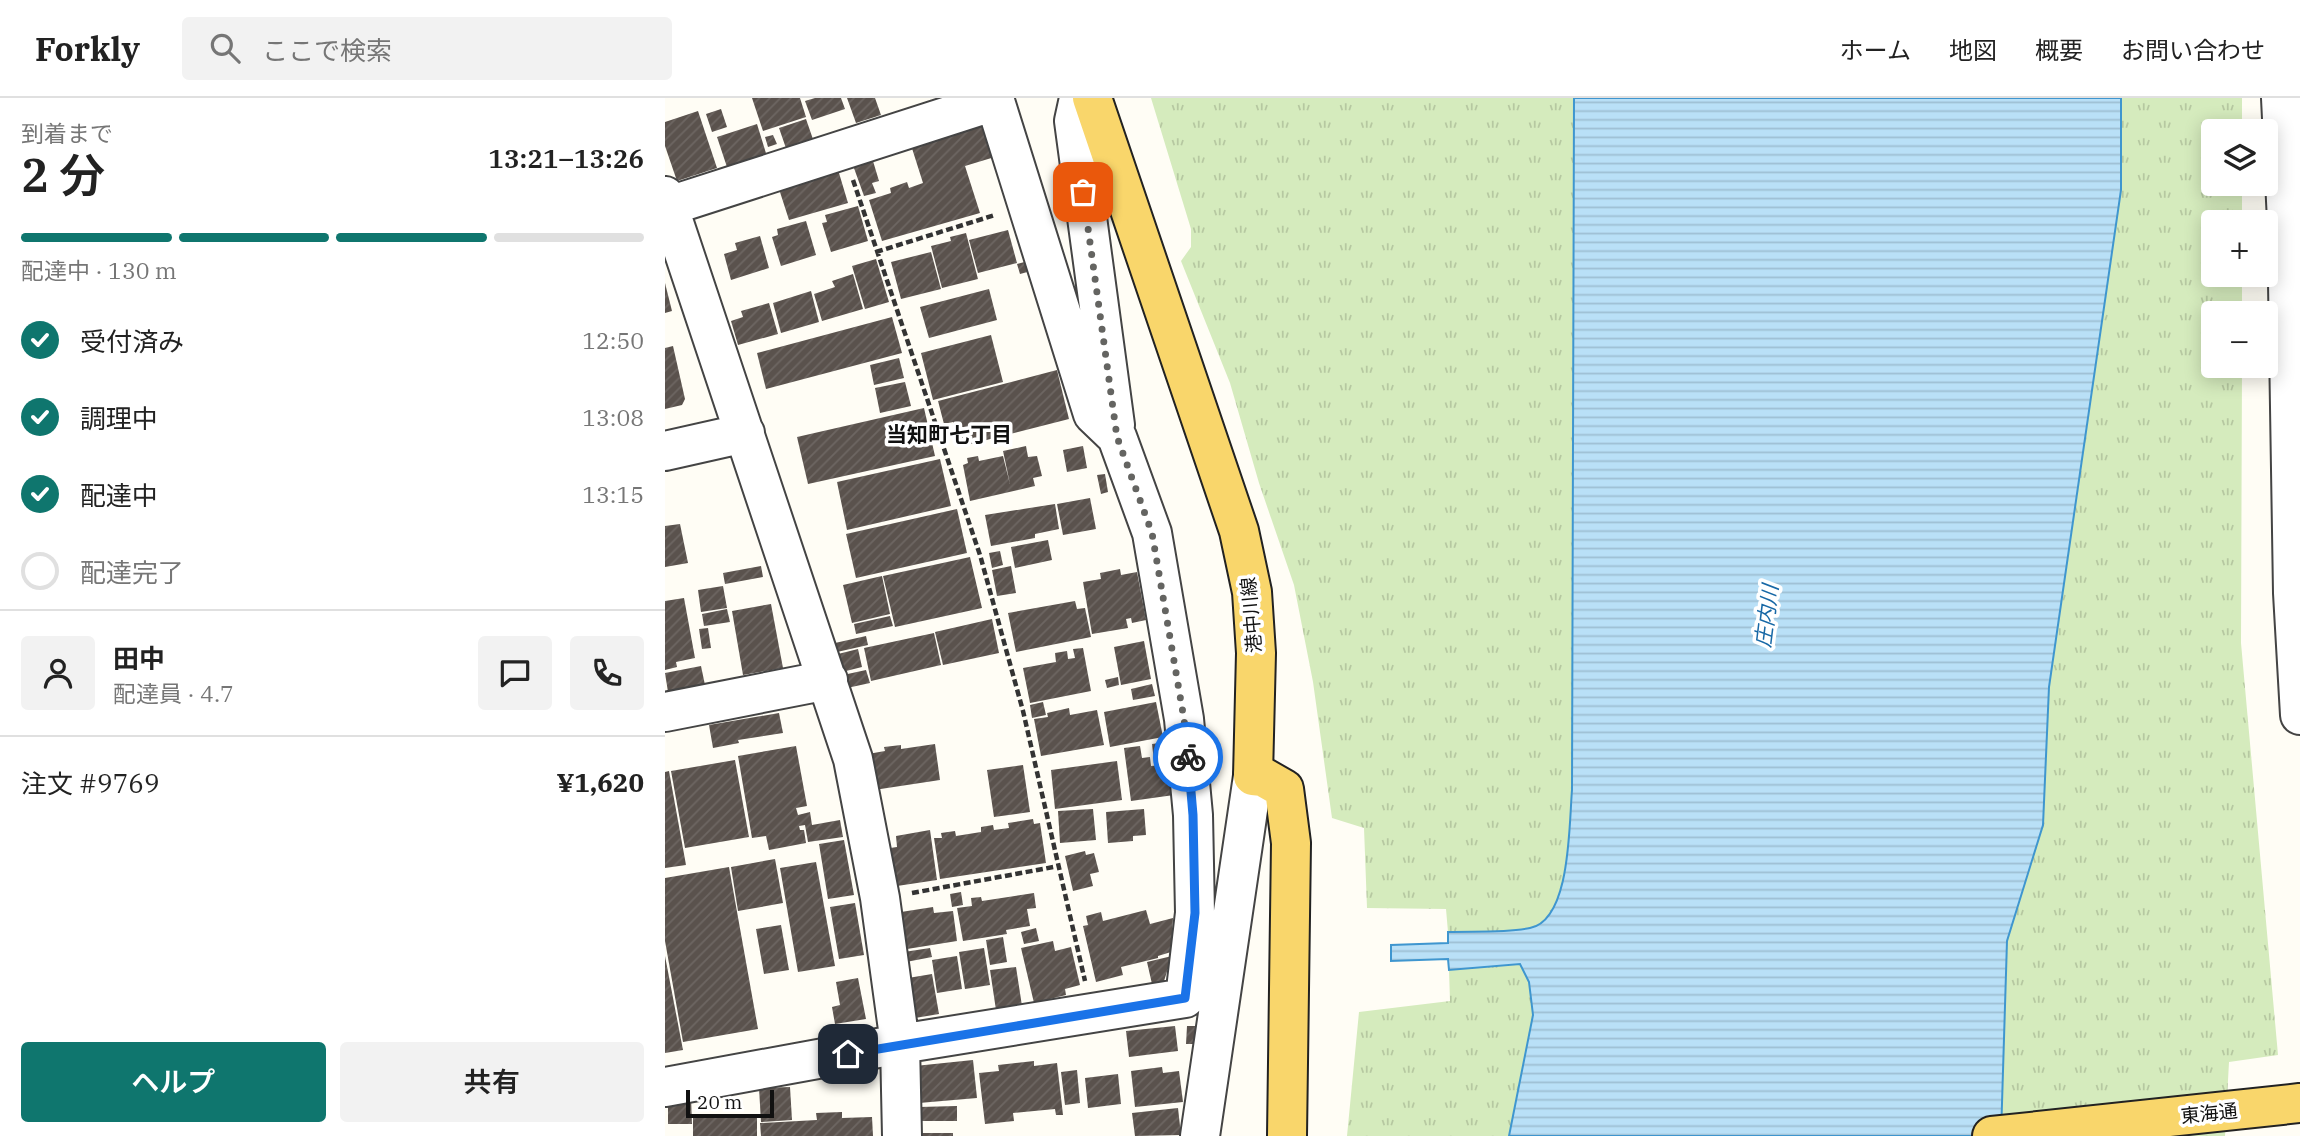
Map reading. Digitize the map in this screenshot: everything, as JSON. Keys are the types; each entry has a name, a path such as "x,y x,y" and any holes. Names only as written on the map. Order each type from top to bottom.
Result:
{"main road":[{"name":"港中川線","path":"1092,98 1239,531 1252,592 1256,653 1253,776"},
{"path":"1253,776 1263,777 1284,789 1291,843 1287,1136"},
{"name":"東海通","path":"1992,1136 2300,1103"}],"street":[{"path":"665,1087 900,1044 1185,998 1195,913 1193,815 1184,719 1152,533 1117,437 1074,121 1079,98"},
{"path":"2281,98 2287,220 2293,593 2300,715"},
{"path":"902,1136 900,1044 880,898 853,759 667,201 843,149 995,99 1093,414 1117,437"},
{"path":"665,452 745,433"},
{"path":"665,712 828,680"},
{"path":"1200,1136 1253,776"}],"path":[{"path":"843,149 980,555 1023,711 1093,1013"},
{"path":"876,251 1026,205"},
{"path":"880,898 1059,866"}],"green space":[{"path":"1151,98 1574,98 1572,790 1568,846 1561,890 1553,908 1543,921 1530,928 1448,932 1446,909 1367,908 1364,828 1332,818 1313,682 1294,585 1259,483 1230,383 1181,261 1191,247 1191,229"},
{"path":"2121,98 2242,98 2242,119 2201,119 2201,196 2242,196 2242,210 2201,210 2201,287 2242,287 2242,301 2201,301 2201,378 2242,378 2241,643 2278,1055 2229,1062 2225,1136 2001,1136 2007,941 2043,825 2049,687 2121,190"},
{"path":"1520,964 1529,982 1533,1015 1509,1136 1347,1136 1359,1012 1450,1001 1449,970"}],"water":[{"name":"庄内川","path":"1574,98 2121,98 2121,190 2049,687 2043,825 2007,941 2001,1136 1509,1136 1533,1015 1529,982 1520,964 1449,970 1448,959 1391,961 1391,945 1448,943 1448,932 1530,928 1543,921 1553,908 1561,890 1568,846 1572,790"}],"building":[{"path":"752,98 800,98 806,117 763,131"},
{"path":"815,98 841,98 845,109 812,120 805,101"},
{"path":"847,98 875,98 881,115 856,123"},
{"path":"721,109 727,127 712,132 706,114"},
{"path":"698,111 717,168 677,181 665,146 665,122"},
{"path":"987,118 998,156 965,166 980,213 882,241 869,200 891,193 890,188 907,182 909,188 923,183 910,142"},
{"path":"806,119 815,145 788,154 779,128"},
{"path":"757,124 769,163 730,176 717,137"},
{"path":"773,135 777,144 768,147 765,137"},
{"path":"870,151 879,181 872,183 876,193 864,196 850,157"},
{"path":"836,163 848,203 789,220 779,189"},
{"path":"858,206 868,241 831,252 822,223 827,222 825,215"},
{"path":"806,221 816,255 781,266 772,237 778,235 777,229"},
{"path":"1008,230 1017,263 978,273 969,240"},
{"path":"966,233 978,279 942,288 931,246 951,241 950,237"},
{"path":"760,236 769,268 731,280 724,254 737,250 735,243"},
{"path":"931,252 941,289 901,299 891,262"},
{"path":"876,259 889,302 865,309 852,266"},
{"path":"1032,260 1035,270 1020,274 1017,264"},
{"path":"853,274 863,309 822,321 814,294 835,287 832,281"},
{"path":"665,283 672,311 665,313"},
{"path":"989,289 997,320 929,338 920,307"},
{"path":"811,291 819,322 781,333 773,303"},
{"path":"769,303 778,334 738,345 731,321 743,317 741,311"},
{"path":"892,317 902,353 766,389 757,353"},
{"path":"991,335 1003,382 933,400 921,353"},
{"path":"673,346 685,399 682,405 665,409 665,348"},
{"path":"899,358 904,378 874,385 870,365"},
{"path":"1057,370 1069,419 959,447 953,422 944,424 938,401"},
{"path":"905,382 911,406 880,413 875,388"},
{"path":"924,408 935,456 808,484 797,437"},
{"path":"1026,446 1028,457 1037,456 1042,476 1033,478 1035,486 970,501 963,465 968,463 967,458 978,456 979,461 1003,456 1010,484 1003,451"},
{"path":"1083,446 1087,468 1067,472 1063,450"},
{"path":"940,459 951,506 847,530 837,482"},
{"path":"1105,474 1108,492 1101,494 1097,475"},
{"path":"1090,498 1096,529 1063,535 1057,504"},
{"path":"1055,504 1059,529 1035,534 1035,538 991,546 985,515"},
{"path":"957,509 967,553 856,578 846,534"},
{"path":"680,524 688,563 665,567 665,526"},
{"path":"1048,540 1052,560 1015,568 1011,547"},
{"path":"1000,551 1003,565 992,568 989,553"},
{"path":"970,557 982,608 895,627 883,576"},
{"path":"761,566 763,577 725,584 723,573"},
{"path":"1011,566 1016,593 997,596 992,570"},
{"path":"1120,569 1121,575 1137,572 1146,620 1132,623 1131,618 1126,619 1128,628 1092,634 1083,582 1101,579 1100,573"},
{"path":"882,576 890,614 852,623 843,585"},
{"path":"723,586 727,608 701,612 698,590"},
{"path":"684,598 695,658 676,662 677,667 665,670 665,601"},
{"path":"1075,601 1077,609 1085,608 1091,637 1016,652 1008,613"},
{"path":"771,604 783,668 743,675 732,611"},
{"path":"727,609 730,622 704,626 702,614"},
{"path":"890,616 893,626 856,634 854,624"},
{"path":"992,619 999,653 943,665 935,632"},
{"path":"708,628 711,648 702,649 699,629"},
{"path":"934,633 941,665 871,681 864,648"},
{"path":"866,636 868,645 837,652 835,643"},
{"path":"1144,641 1151,679 1121,685 1114,647"},
{"path":"1083,648 1091,691 1030,703 1023,668 1056,662 1055,653 1067,651 1068,659 1075,658 1073,649"},
{"path":"858,649 862,667 842,672 838,654"},
{"path":"701,666 705,685 668,692 665,673"},
{"path":"866,670 870,683 847,688 843,675"},
{"path":"1118,677 1119,685 1107,688 1105,680"},
{"path":"1152,684 1155,696 1133,700 1131,689"},
{"path":"1043,702 1046,715 1032,718 1030,705"},
{"path":"1156,702 1163,737 1110,747 1104,712"},
{"path":"1069,708 1070,715 1097,710 1104,745 1041,756 1034,719 1048,717 1047,713"},
{"path":"779,713 783,733 738,740 739,743 713,748 709,725"},
{"path":"1167,742 1169,759 1154,761 1152,744"},
{"path":"935,744 940,780 874,790 868,754 885,751 884,747 901,745 901,749"},
{"path":"796,746 807,806 796,808 798,815 810,812 812,825 840,820 843,837 808,842 805,825 799,826 800,830 804,830 806,843 769,850 766,836 752,838 738,756"},
{"path":"1140,746 1142,758 1150,757 1151,766 1170,764 1174,795 1131,801 1124,748"},
{"path":"735,760 749,837 685,848 671,771"},
{"path":"1117,761 1122,800 1055,809 1051,770"},
{"path":"1023,765 1030,812 994,817 987,770"},
{"path":"669,771 686,865 665,868 665,772"},
{"path":"1093,809 1096,840 1060,843 1058,811"},
{"path":"1144,809 1146,835 1133,836 1133,841 1108,843 1106,812"},
{"path":"1033,819 1034,824 1040,823 1046,863 940,879 934,838 942,838 941,833 955,831 956,836 981,832 981,827 993,825 994,830 1009,828 1008,823"},
{"path":"930,830 937,880 897,886 890,848 897,847 896,836"},
{"path":"844,840 854,895 828,899 819,844"},
{"path":"1085,851 1086,855 1094,853 1099,872 1090,874 1093,886 1073,891 1065,856"},
{"path":"775,859 783,903 738,911 731,867"},
{"path":"816,862 835,966 798,972 780,868"},
{"path":"729,867 758,1029 683,1042 665,941 665,878"},
{"path":"961,892 963,905 952,907 950,894"},
{"path":"1034,893 1036,908 1027,909 1030,926 1006,930 1007,934 963,941 957,908 972,906 971,898 981,897 982,901"},
{"path":"855,903 864,955 839,959 830,907"},
{"path":"933,907 934,913 953,911 957,941 907,949 901,912"},
{"path":"1146,910 1150,924 1173,918 1171,952 1121,967 1123,975 1096,982 1083,926 1088,925 1086,916 1101,912 1103,921"},
{"path":"781,925 789,970 764,974 756,929"},
{"path":"1036,928 1039,941 1024,944 1021,932"},
{"path":"1003,937 1007,962 990,965 986,940"},
{"path":"1053,941 1055,951 1071,947 1080,985 1065,989 1066,995 1034,1003 1021,948"},
{"path":"930,948 932,957 906,962 904,952"},
{"path":"984,948 990,985 965,989 959,952"},
{"path":"665,956 683,1050 665,1053"},
{"path":"957,956 962,989 937,993 932,960"},
{"path":"1172,956 1164,981 1152,984 1147,962"},
{"path":"1016,967 1022,1006 996,1010 990,970"},
{"path":"932,974 939,1014 915,1018 908,978"},
{"path":"858,978 866,1019 835,1024 832,1007 840,1005 836,982"},
{"path":"1175,1026 1178,1051 1129,1057 1126,1031"},
{"path":"1187,1026 1198,1026 1197,1044 1186,1044"},
{"path":"973,1060 977,1098 919,1103 915,1066"},
{"path":"1034,1061 1034,1066 1057,1063 1063,1115 1056,1115 1055,1109 1013,1113 1014,1121 985,1124 979,1073 999,1071 998,1065"},
{"path":"1162,1067 1163,1073 1179,1071 1183,1102 1135,1107 1131,1071"},
{"path":"1077,1070 1080,1103 1065,1105 1061,1072"},
{"path":"1118,1074 1121,1104 1088,1108 1085,1078"},
{"path":"790,1087 792,1120 761,1122 759,1088"},
{"path":"691,1097 692,1124 668,1124 668,1098"},
{"path":"957,1106 957,1121 919,1121 919,1107"},
{"path":"1178,1108 1181,1135 1135,1136 1132,1113"},
{"path":"842,1112 842,1118 872,1117 873,1136 761,1136 760,1123 817,1120 816,1113"},
{"path":"757,1117 757,1136 693,1136 693,1118"},
{"path":"922,1133 953,1133 953,1136 922,1136"}],"way so far":[{"path":"1083,192 1117,437 1152,533 1188,757"}],"district":[{"name":"当知町七丁目","path":"949,434"}],"route":[{"path":"848,1054 1185,998 1195,913 1193,815 1188,757"}]}
